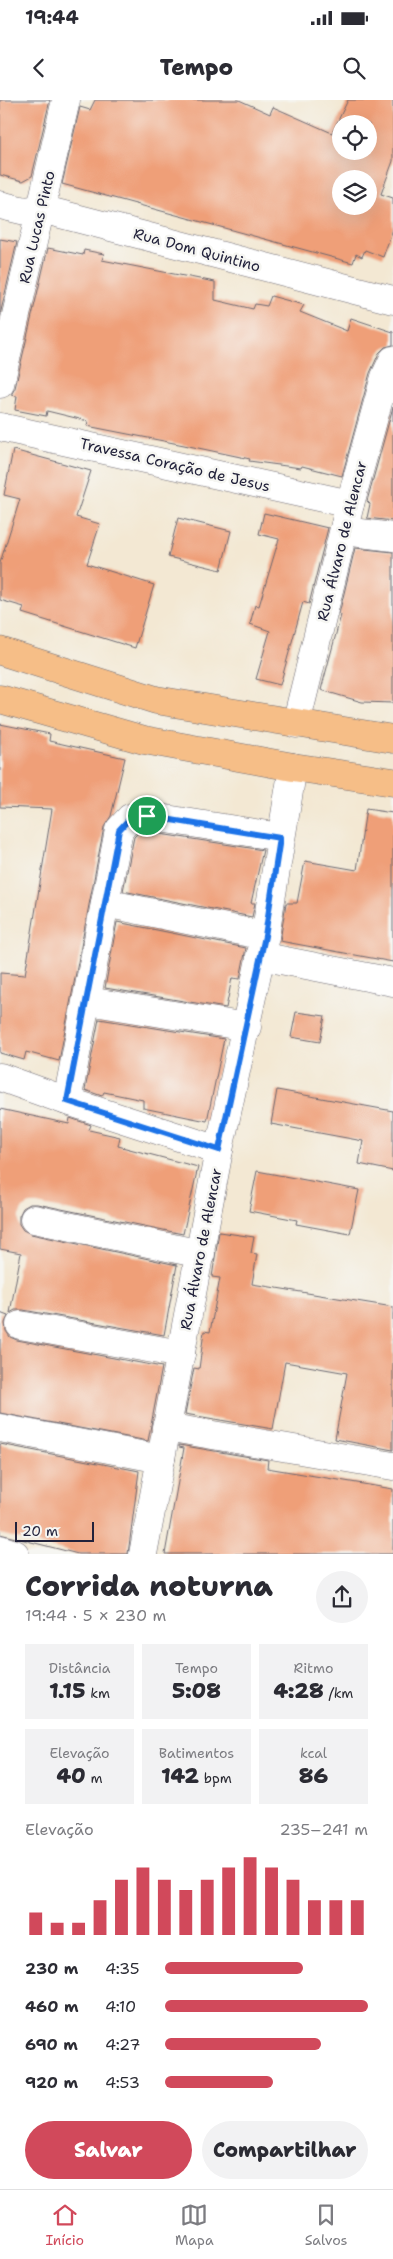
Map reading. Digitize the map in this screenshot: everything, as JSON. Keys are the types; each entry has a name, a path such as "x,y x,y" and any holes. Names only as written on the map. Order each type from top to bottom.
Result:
{"main road":[{"path":"0,651 156,700 393,739"},
{"path":"0,699 144,740 293,767 393,782"}],"street":[{"name":"Rua Lucas Pinto","path":"0,384 66,100"},
{"name":"Rua Dom Quintino","path":"0,205 25,211 41,209 393,300"},
{"name":"Rua Álvaro de Alencar","path":"296,724 350,504 385,377 393,360"},
{"name":"Travessa Coração de Jesus","path":"0,427 350,504"},
{"path":"344,531 393,537"},
{"name":"Rua Álvaro de Alencar","path":"143,1554 166,1427 201,1254 219,1150 263,946 293,767"},
{"path":"67,1101 88,1001 119,830 130,818 147,816 280,838"},
{"path":"105,903 393,982"},
{"path":"88,1001 247,1027"},
{"path":"0,1077 67,1101 219,1150"},
{"path":"34,1219 201,1254"},
{"path":"20,1325 181,1354"},
{"path":"166,1427 393,1466"},
{"path":"0,1428 161,1459"},
{"path":"0,1549 15,1554"}],"building":[{"path":"0,100 50,100 32,176 23,181 0,175"},
{"path":"95,100 239,100 270,114 273,107 332,133 332,160 377,160 377,115 341,115 348,100 393,100 393,161 381,194 393,198 393,229 383,257 365,250 362,257 356,254 353,263 62,184 80,107 90,110"},
{"path":"0,239 17,242 0,315"},
{"path":"48,248 83,255 84,250 104,254 102,260 215,282 215,300 253,309 255,304 267,306 271,296 304,305 300,312 347,331 351,318 393,332 393,345 385,347 379,353 370,373 342,476 302,466 301,468 249,461 250,459 87,426 88,421 47,411 46,416 15,410 17,396 11,395 15,388"},
{"path":"393,407 393,521 367,518 370,504 367,501"},
{"path":"13,450 91,471 76,517 100,524 87,564 154,585 135,648 22,613 24,607 0,600 0,563 20,499 4,495"},
{"path":"264,513 328,528 309,604 303,602 280,685 256,679 270,631 250,624 255,605 259,606 279,539 259,534"},
{"path":"178,518 231,531 221,570 168,557"},
{"path":"355,548 393,552 393,703 362,702 321,690 341,615 339,614"},
{"path":"0,724 50,734 49,741 125,758 111,816 104,827 59,1061 26,1052 24,1060 0,1053 0,973 25,975 52,809 0,807"},
{"path":"366,809 393,813 393,962 280,941 286,903 297,903 305,861 357,870"},
{"path":"147,832 263,850 251,903 255,903 252,917 123,891 134,837 138,833"},
{"path":"117,922 246,948 240,979 232,978 226,1008 105,988"},
{"path":"296,1012 325,1016 320,1042 291,1037"},
{"path":"99,1019 224,1039 207,1121 143,1108 143,1100 104,1092 102,1096 85,1090"},
{"path":"277,1090 393,1111 393,1171 359,1164 363,1141 271,1124"},
{"path":"0,1109 69,1124 70,1118 91,1125 89,1130 120,1137 118,1146 198,1167 183,1234 37,1204 30,1204 23,1208 19,1216 19,1224 23,1230 31,1234 177,1265 164,1335 23,1310 15,1310 10,1313 21,1253 0,1249"},
{"path":"257,1171 359,1190 350,1234 296,1224 297,1220 249,1211"},
{"path":"219,1232 254,1237 251,1253 257,1254 252,1284 393,1307 393,1450 335,1439 347,1373 285,1362 273,1429 185,1414 194,1368 199,1369 204,1331 210,1332 220,1278 212,1277"},
{"path":"0,1313 8,1316 5,1323 6,1331 10,1337 17,1340 162,1367 148,1441 0,1413"},
{"path":"0,1444 139,1471 128,1554 78,1554 0,1534"},
{"path":"179,1445 268,1460 267,1468 393,1489 393,1554 165,1554 184,1448 179,1447"}],"route":[{"path":"147,816 280,838 265,936 247,1027 219,1150 67,1101 88,1001 119,830 130,818 147,816"}]}
